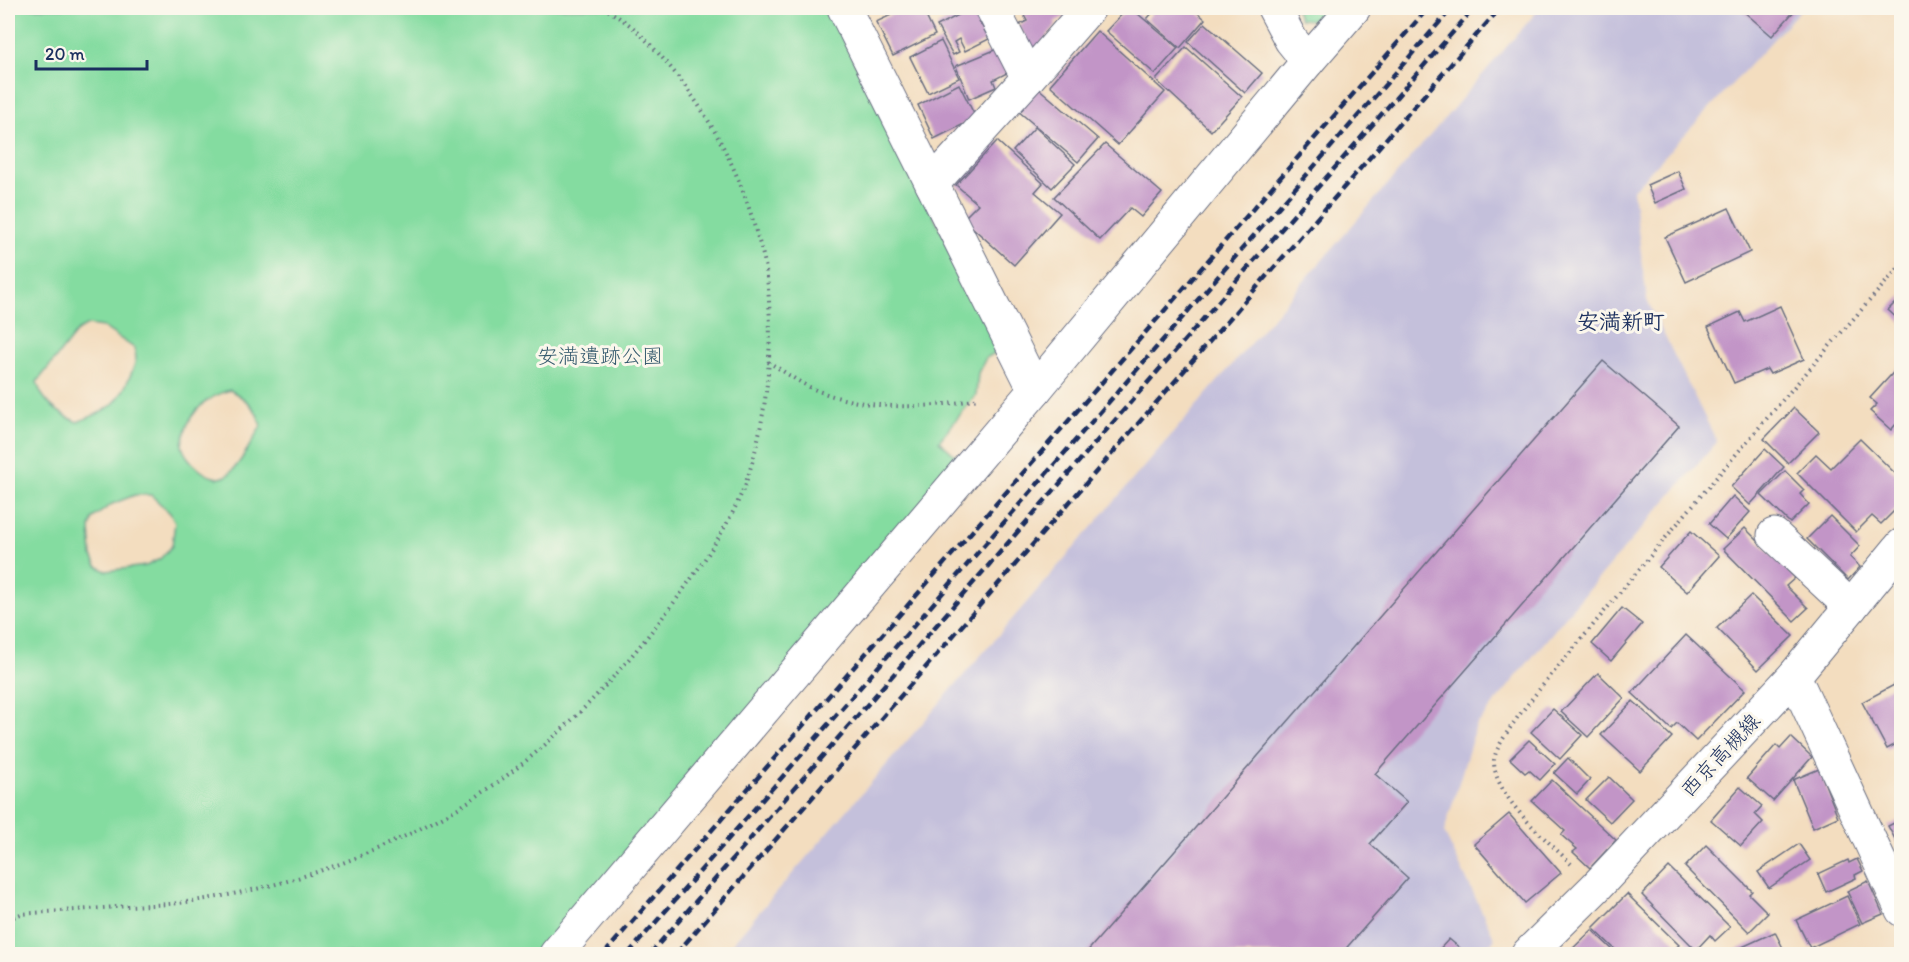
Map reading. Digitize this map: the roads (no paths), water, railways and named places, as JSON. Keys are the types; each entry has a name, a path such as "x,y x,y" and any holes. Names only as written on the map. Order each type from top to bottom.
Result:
{"street":[{"path":"844,8 1035,390"},
{"path":"992,8 1028,78"},
{"path":"932,183 1089,8"},
{"path":"1274,8 1291,40 1308,60"},
{"path":"556,954 1035,390 1308,60 1354,8"},
{"path":"1774,535 1851,607"},
{"name":"西京高槻線","path":"1527,954 1595,888 1794,676 1902,545"},
{"path":"1794,676 1902,910"}],"railway":[{"path":"604,954 1428,8"},
{"path":"628,954 1452,8"},
{"path":"650,954 1474,8"},
{"path":"676,954 1500,8"}],"district":[{"name":"安満新町","path":"1621,321"}],"park label":[{"name":"安満遺跡公園","path":"600,355"}]}
